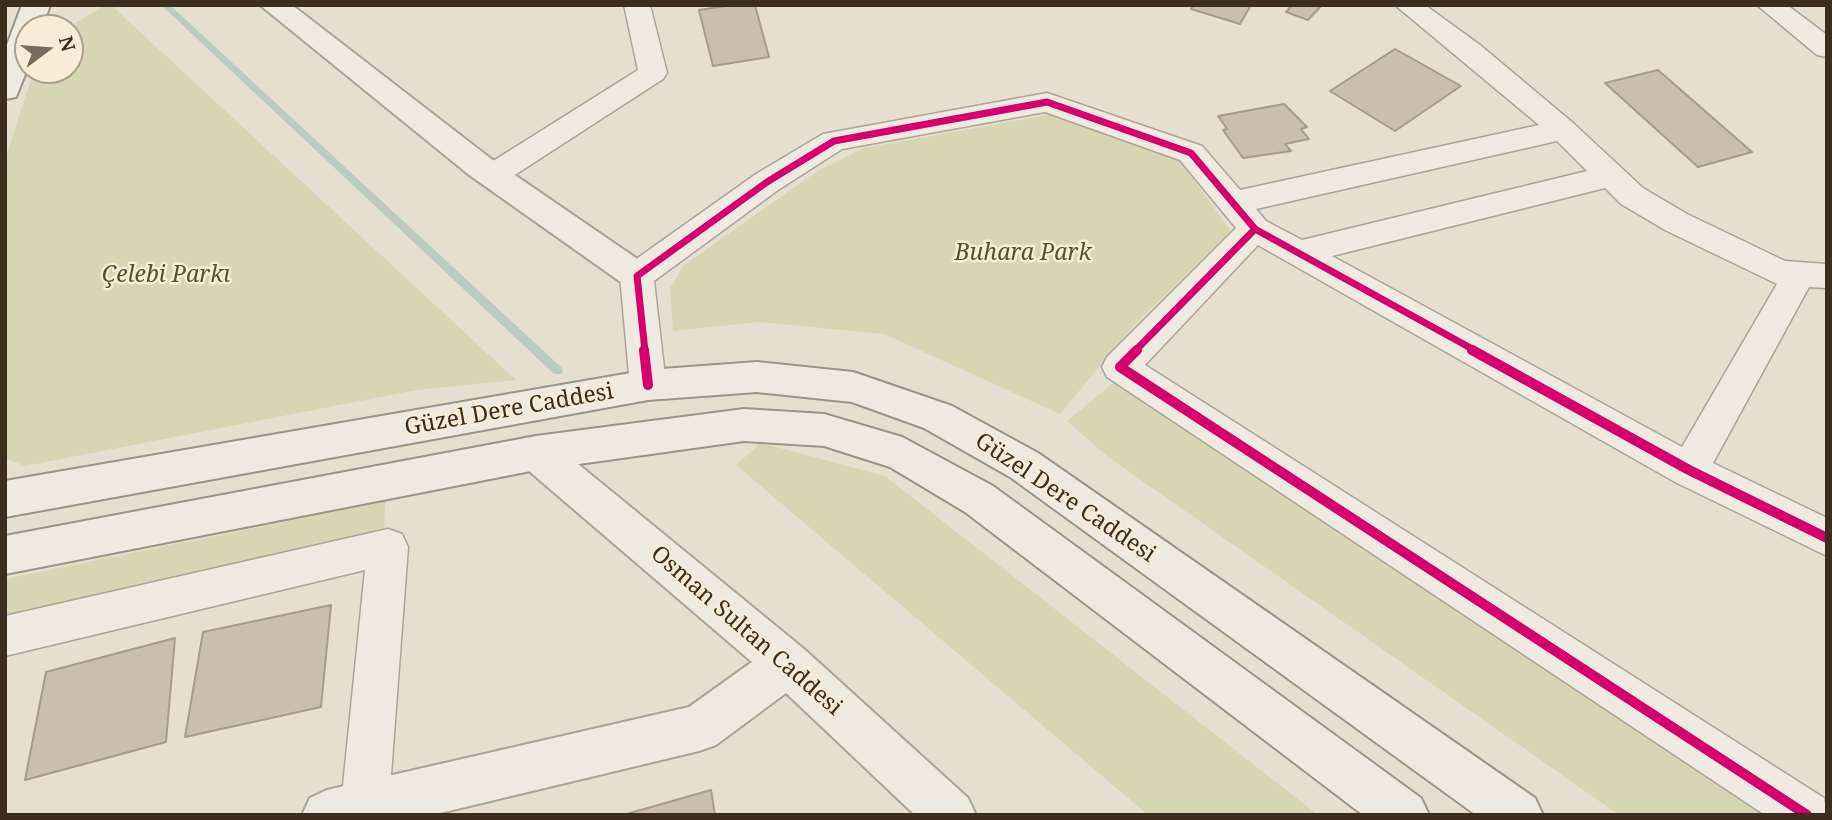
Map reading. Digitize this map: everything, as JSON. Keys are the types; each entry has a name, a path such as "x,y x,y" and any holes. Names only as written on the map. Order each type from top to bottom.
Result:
{"main road":[{"path":"5,90 36,5"},
{"path":"274,5 493,175 637,276"},
{"name":"Güzel Dere Caddesi","path":"18,493 648,385 757,377 853,387 938,416 1024,465 1518,815"},
{"name":"Güzel Dere Caddesi","path":"5,555 536,453 744,425 824,430 902,454 979,499 1404,815"},
{"name":"Osman Sultan Caddesi","path":"536,453 788,664 951,815"},
{"path":"352,811 699,728 788,664"}],"street":[{"path":"493,175 653,74 637,5"},
{"path":"1770,5 1827,49"},
{"path":"1410,6 1470,51 1563,130 1632,196 1676,222 1780,273 1813,276 1689,470"},
{"path":"648,385 637,276 766,183 834,141 1047,102 1191,153 1243,216 1298,253 1689,470 1827,538"},
{"path":"1563,130 1243,216 1120,367 1807,815"},
{"path":"1298,253 1609,176"},
{"path":"5,635 388,547 352,811"}],"green space":[{"name":"Çelebi Parkı","path":"105,5 111,5 516,380 417,390 25,466 5,458 5,160 29,84 84,84 84,18"},
{"name":"Buhara Park","path":"1054,114 1179,160 1231,231 1134,325 1060,414 884,334 759,322 673,331 670,288 684,265 819,170 864,148"},
{"path":"1117,380 1776,815 1619,815 1108,457 1067,421"},
{"path":"761,443 885,476 1318,815 1148,815 736,465"},
{"path":"385,501 384,538 5,626 5,579"}],"building":[{"path":"755,5 769,57 713,66 699,10"},
{"path":"1193,5 1251,5 1240,24 1191,9"},
{"path":"1292,5 1322,5 1308,20 1286,12"},
{"path":"1395,49 1461,86 1395,131 1330,91"},
{"path":"1658,70 1752,152 1698,167 1605,83"},
{"path":"1284,104 1307,127 1301,129 1309,139 1285,144 1291,151 1243,158 1223,130 1227,129 1218,116"},
{"path":"331,605 321,707 185,737 203,632"},
{"path":"175,638 166,742 25,780 46,672"},
{"path":"711,790 715,815 623,815"}],"waterway":[{"path":"165,5 558,371"}],"cycle path":[{"path":"648,385 637,276 767,182 834,141 1047,102 1191,153 1255,229 1689,470 1827,538"},
{"path":"1255,229 1120,367 1807,815"}]}
